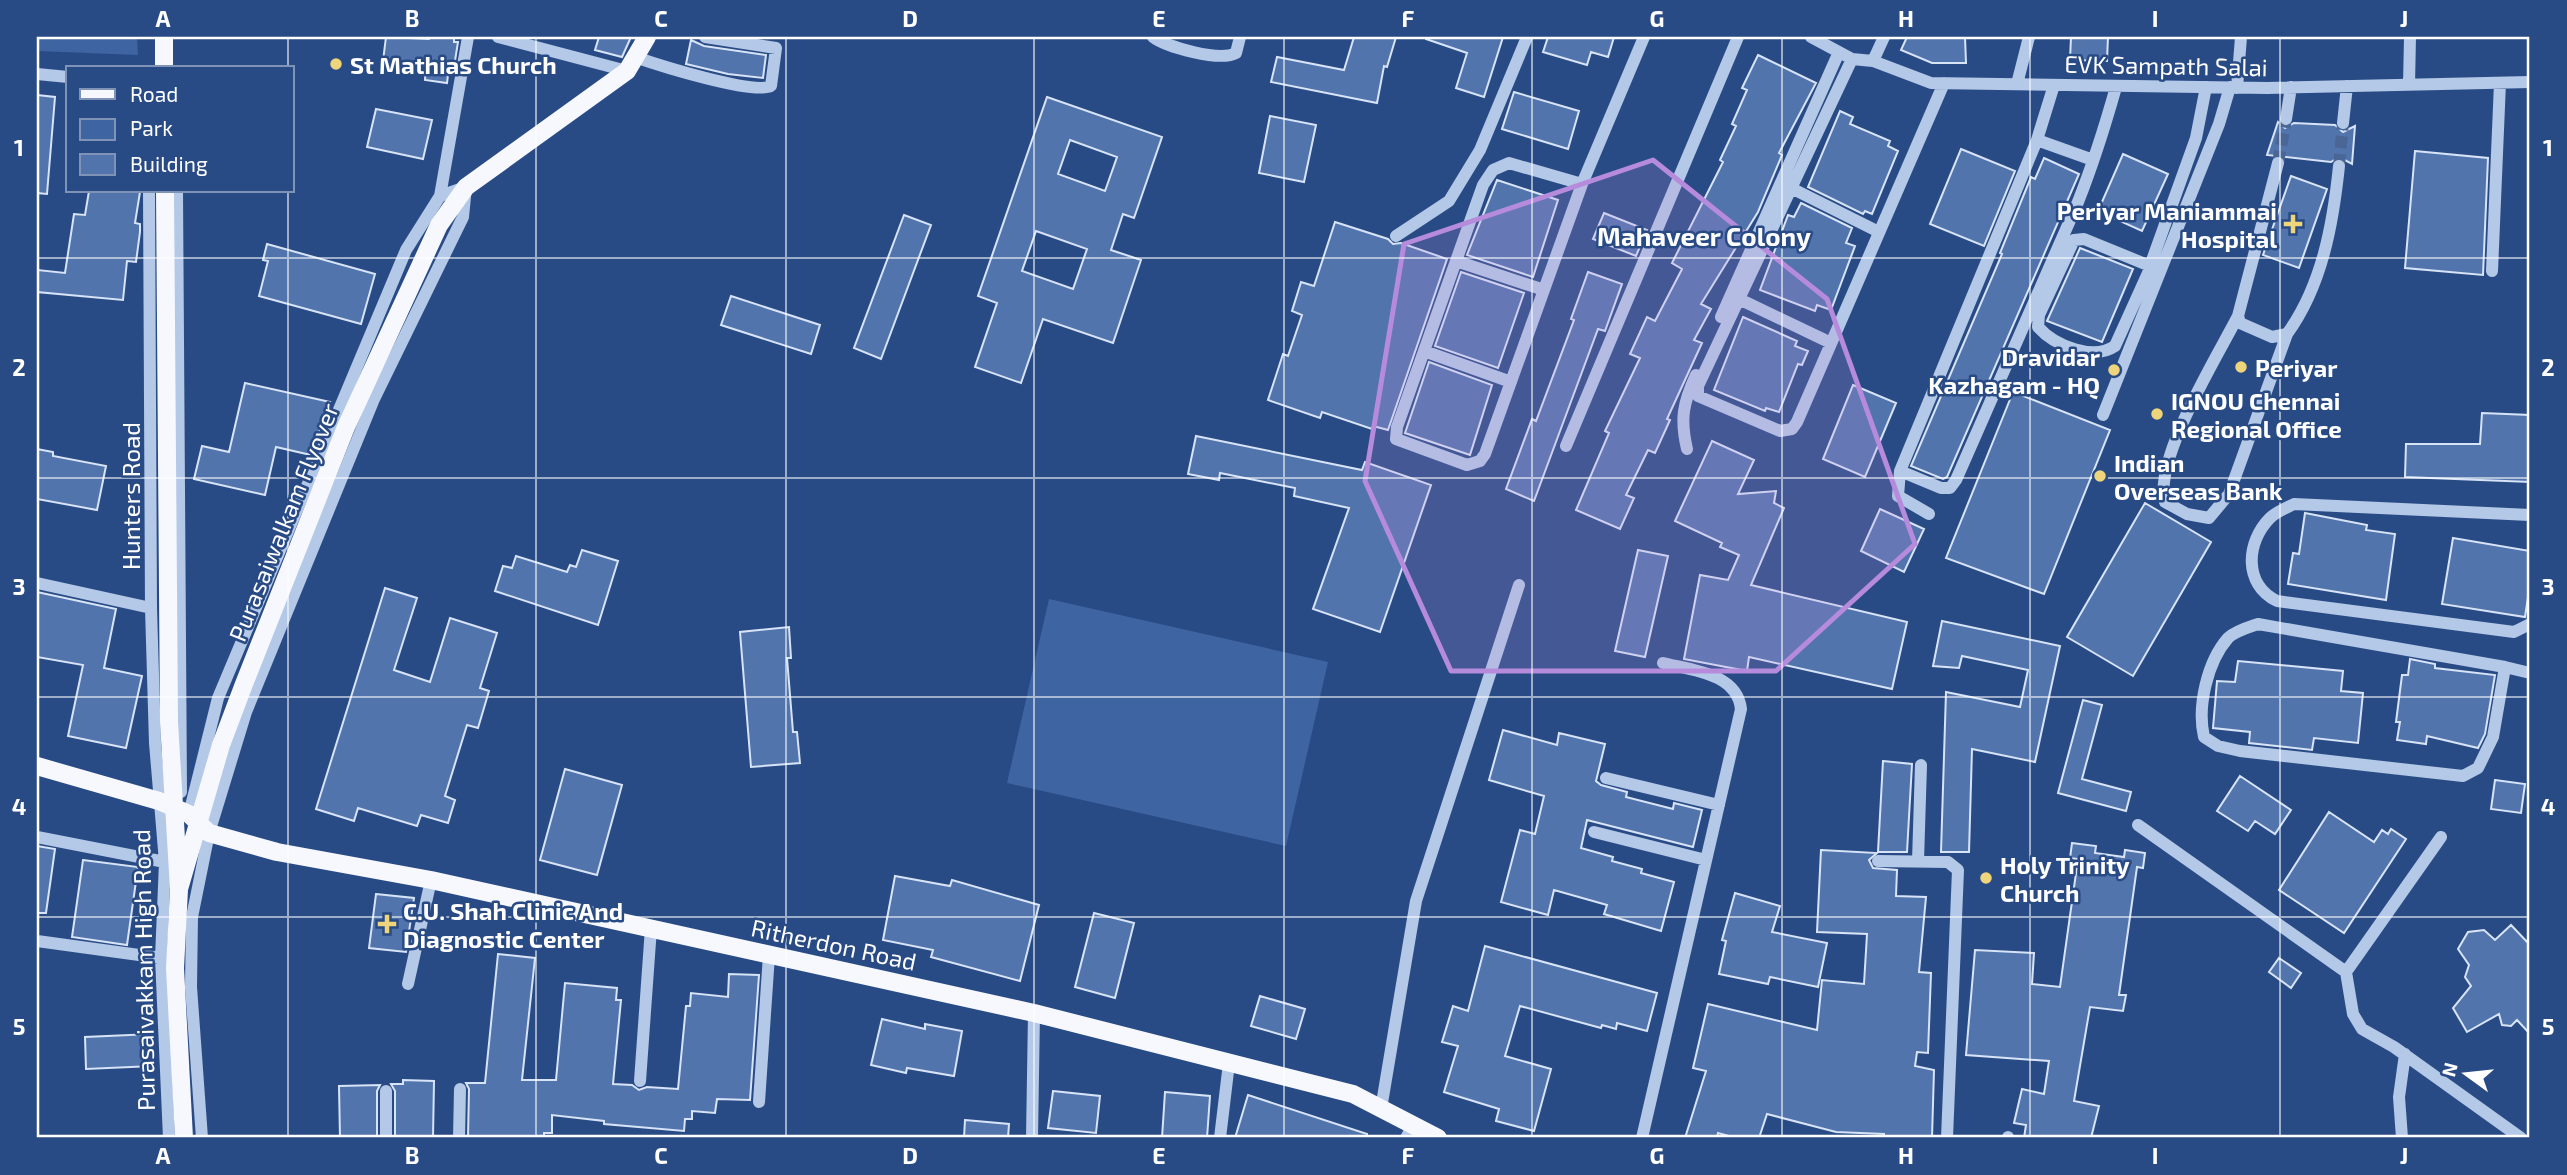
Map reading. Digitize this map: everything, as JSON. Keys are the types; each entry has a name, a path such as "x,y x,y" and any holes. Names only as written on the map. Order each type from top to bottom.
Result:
{"main road":[{"path":"163,66 164,37"},
{"path":"631,64 646,37"},
{"name":"Purasaiwalkam Flyover","path":"179,889 221,745 244,684 346,427 439,225 466,187 631,64"},
{"name":"Purasaiwalkam Flyover","path":"165,192 169,722 179,889 175,968 184,1138"},
{"path":"37,766 159,801 185,812 209,833"},
{"name":"Ritherdon Road","path":"209,833 277,852 431,880 1034,1013 1353,1094 1381,1109 1410,1132 1438,1138"}],"street":[{"path":"185,812 218,698 406,250 440,196 468,37"},
{"path":"498,37 631,64 663,66 728,82 762,88 771,86 776,48 705,37"},
{"path":"751,37 769,41 778,37"},
{"path":"1153,37 1162,43 1222,58 1236,53 1240,37"},
{"path":"1396,236 1449,201 1480,150 1527,37"},
{"path":"1582,184 1509,163 1500,164 1483,185 1397,427 1396,439 1455,463 1472,465 1485,454 1582,184 1644,37"},
{"path":"1566,446 1738,37"},
{"name":"EVK Sampath Salai","path":"1811,37 1852,59 1873,61 1931,83 2291,87 2530,82"},
{"path":"1873,61 1884,37"},
{"path":"2017,84 2029,37"},
{"path":"2103,415 2233,87 2241,37"},
{"path":"2409,85 2410,37"},
{"path":"1687,449 1681,424 1683,404 1839,51"},
{"path":"1852,59 1698,386 1698,396 1780,431 1792,429 1944,83"},
{"path":"37,74 66,77"},
{"path":"2492,271 2500,83"},
{"path":"1929,514 1898,496 1900,471 2037,140 2054,85"},
{"path":"2343,123 2347,86"},
{"path":"1900,471 1941,488 1950,488 1956,480 2078,202 2116,87"},
{"path":"2150,266 2084,239 2074,240 2039,315 2038,327 2047,337 2084,352 2104,353 2115,346 2150,266 2196,138 2207,87"},
{"path":"2286,119 2291,87"},
{"path":"2037,140 2093,160"},
{"path":"2278,163 2238,316 2181,426 2161,488 2165,502 2187,514 2209,519 2229,494 2287,334 2322,261 2334,215 2339,166"},
{"path":"202,1138 191,987 192,931 209,833 246,712 374,399 463,217 466,187 440,196"},
{"path":"1791,188 1880,232"},
{"name":"Hunters Road","path":"149,192 151,608 159,801"},
{"path":"177,192 181,753 185,812"},
{"path":"1456,261 1544,290"},
{"path":"1739,299 1831,343"},
{"path":"2238,316 2240,323 2272,337 2287,334"},
{"path":"1424,351 1511,382"},
{"path":"2530,515 2294,504 2272,515 2260,530 2251,572 2263,593 2277,601 2514,632 2530,624"},
{"path":"37,583 151,608"},
{"path":"1381,1109 1416,901 1519,585"},
{"path":"2505,667 2493,737 2478,768 2463,776 2240,751 2218,746 2204,737 2200,719 2214,660 2229,637 2258,624 2505,667 2530,673"},
{"path":"1642,1138 1741,709 1740,699 1727,683 1707,674 1663,663"},
{"path":"218,698 246,712"},
{"path":"155,743 181,753 202,757"},
{"path":"1917,861 1921,765"},
{"path":"1606,778 1719,805"},
{"name":"Purasaivakkam High Road","path":"159,801 165,862 162,958 169,1138"},
{"path":"2138,825 2346,972"},
{"path":"1594,832 1706,860"},
{"path":"37,837 165,862"},
{"path":"2441,837 2346,972 2353,1014 2362,1029 2405,1054 2521,1138"},
{"path":"1878,861 1948,862 1958,870 1947,1138"},
{"path":"408,984 431,880"},
{"path":"640,1081 650,929"},
{"path":"37,941 162,958"},
{"path":"759,1102 769,955"},
{"path":"1032,1138 1034,1013"},
{"path":"2402,1138 2399,1097 2405,1054"},
{"path":"1220,1138 1229,1063"},
{"path":"459,1138 460,1089"},
{"path":"386,1091 386,1138"}],"highlighted area":[{"path":"1653,160 1827,299 1915,544 1776,671 1451,671 1365,481 1404,244"}],"green space":[{"path":"37,37 137,37 138,55 37,51"},
{"path":"1049,599 1328,662 1286,846 1007,783"}],"building":[{"path":"386,37 454,37 454,42 458,42 454,67 449,67 447,83 425,80 426,66 383,61"},
{"path":"599,37 631,37 622,57 595,50"},
{"path":"1354,37 1396,37 1387,67 1384,66 1377,103 1271,82 1277,57 1344,70"},
{"path":"1426,37 1503,37 1484,97 1456,88 1467,53"},
{"path":"1548,37 1614,37 1608,57 1591,52 1587,65 1543,52"},
{"path":"1907,37 1965,37 1966,63 1932,63 1901,50"},
{"path":"2071,37 2108,37 2107,61 2070,60"},
{"path":"691,40 704,46 766,55 763,78 728,74 686,64"},
{"path":"1758,55 1816,83 1779,153 1782,155 1758,212 1701,304 1711,309 1694,340 1702,343 1667,419 1670,420 1655,453 1648,450 1626,495 1634,498 1620,529 1576,510 1609,433 1605,431 1640,358 1630,354 1647,317 1655,321 1682,269 1672,263 1723,162 1720,160 1736,126 1732,124 1747,90 1742,88"},
{"path":"1514,92 1579,111 1568,149 1502,129"},
{"path":"37,95 55,97 47,194 37,193"},
{"path":"1047,97 1162,137 1134,218 1123,214 1111,250 1141,260 1113,343 1043,319 1021,383 975,367 997,303 978,296","holes":["1070,140 1117,157 1105,191 1058,174","1036,231 1087,249 1073,289 1022,271"]},
{"path":"376,109 432,120 423,159 367,147"},
{"path":"1840,111 1853,117 1850,124 1890,141 1888,146 1898,151 1872,214 1865,211 1863,214 1808,187"},
{"path":"1270,116 1316,125 1304,182 1259,173"},
{"path":"2278,122 2285,128 2294,123 2335,125 2343,132 2355,126 2352,164 2339,157 2331,162 2267,155"},
{"path":"1961,149 2015,171 1984,246 1930,224"},
{"path":"2415,151 2488,158 2483,275 2405,268"},
{"path":"2123,154 2168,174 2142,231 2098,211"},
{"path":"2044,158 2079,174 1947,477 1943,479 1911,466 2002,254 2000,253 2031,177 2035,179"},
{"path":"2291,176 2327,189 2299,268 2263,255"},
{"path":"1497,180 1558,200 1533,277 1467,255"},
{"path":"89,192 140,192 135,223 140,224 136,262 127,261 123,300 37,292 38,270 65,273 74,214 85,215"},
{"path":"1801,203 1852,228 1846,243 1855,246 1831,310 1817,305 1815,311 1760,290 1788,215 1794,217"},
{"path":"1604,213 1647,230 1636,256 1593,239"},
{"path":"904,215 931,225 881,359 854,348"},
{"path":"1335,222 1388,239 1393,244 1401,243 1447,259 1388,430 1373,426 1372,429 1322,412 1320,418 1268,400 1283,354 1288,356 1302,315 1292,311 1301,282 1314,286"},
{"path":"267,244 375,274 361,324 259,296 268,261 263,260"},
{"path":"2080,248 2133,269 2102,342 2047,321"},
{"path":"1461,272 1524,293 1498,368 1435,346"},
{"path":"1588,272 1622,284 1605,331 1598,329 1534,501 1506,489 1532,419 1536,421 1574,320 1571,319"},
{"path":"731,296 820,325 811,354 721,325"},
{"path":"1743,317 1797,341 1795,346 1808,351 1802,365 1798,364 1779,412 1766,408 1765,411 1714,390"},
{"path":"1429,362 1492,385 1470,455 1405,433"},
{"path":"245,383 330,402 311,455 276,447 265,495 194,479 202,446 229,452"},
{"path":"1853,385 1896,403 1865,477 1823,459"},
{"path":"2013,392 2110,430 2044,594 1946,558"},
{"path":"2482,413 2530,415 2530,482 2405,477 2406,444 2480,444"},
{"path":"1196,436 1362,470 1365,462 1431,485 1380,632 1313,609 1349,508 1294,496 1295,488 1220,473 1219,480 1188,474"},
{"path":"1712,441 1754,460 1738,494 1776,491 1774,503 1784,508 1751,585 1907,622 1892,689 1749,657 1747,671 1684,659 1700,575 1728,580 1739,555 1720,547 1722,543 1675,521"},
{"path":"37,449 53,452 53,456 106,466 97,510 37,499"},
{"path":"2145,503 2211,542 2133,676 2067,637"},
{"path":"1880,509 1924,529 1904,572 1861,551"},
{"path":"2305,513 2367,525 2366,530 2395,534 2386,600 2288,584 2293,553 2299,554"},
{"path":"2453,538 2530,551 2530,584 2525,617 2442,604"},
{"path":"582,550 618,561 598,625 495,591 503,566 512,568 516,556 567,572 570,565 576,567"},
{"path":"1638,550 1668,556 1645,657 1615,651"},
{"path":"385,588 417,598 394,670 430,682 450,618 497,633 480,688 489,691 478,728 467,725 445,796 455,800 448,823 421,815 417,826 358,808 354,821 316,809"},
{"path":"37,592 116,609 104,668 142,676 126,748 68,736 83,665 37,657"},
{"path":"1942,621 2060,646 2035,762 1972,749 1969,852 1941,852 1946,692 2020,707 2028,670 1962,656 1959,668 1933,666"},
{"path":"789,627 791,658 787,658 793,732 797,732 800,763 751,767 740,632"},
{"path":"2410,659 2435,664 2435,668 2495,675 2485,734 2478,748 2427,736 2426,744 2397,740 2400,722 2396,722 2402,675 2408,675"},
{"path":"2238,661 2343,671 2341,691 2363,693 2358,743 2314,738 2312,750 2249,743 2250,732 2213,728 2217,681 2235,682"},
{"path":"2083,700 2102,705 2082,779 2131,792 2126,811 2058,793"},
{"path":"1503,730 1557,745 1559,733 1605,744 1596,781 1601,785 1627,792 1626,797 1673,809 1674,803 1702,810 1693,847 1587,820 1581,848 1613,857 1612,861 1642,869 1641,873 1674,882 1661,931 1604,914 1607,905 1554,890 1548,915 1501,902 1520,830 1535,834 1544,796 1489,780"},
{"path":"1883,761 1912,764 1907,852 1878,852"},
{"path":"565,769 622,785 597,875 540,860"},
{"path":"2240,776 2291,810 2275,834 2255,821 2248,831 2217,811"},
{"path":"2495,780 2525,784 2521,813 2491,809"},
{"path":"2329,812 2374,842 2382,830 2388,834 2391,829 2406,839 2344,933 2279,890"},
{"path":"2072,843 2096,846 2095,853 2124,857 2125,850 2145,853 2143,868 2137,867 2119,995 2126,995 2123,1011 2090,1007 2074,1101 2099,1106 2091,1138 2024,1138 2026,1125 2014,1123 2022,1089 2044,1094 2049,1061 1966,1055 1975,950 2034,953 2032,984 2060,987 2078,859 2070,858"},
{"path":"37,846 55,849 46,913 37,913"},
{"path":"1821,850 1877,853 1869,860 1873,868 1897,870 1896,896 1926,897 1919,972 1931,973 1928,1053 1917,1052 1915,1066 1934,1070 1932,1138 1884,1138 1884,1134 1836,1132 1767,1114 1759,1138 1736,1138 1718,1133 1717,1138 1685,1138 1706,1071 1693,1068 1708,1004 1817,1030 1822,980 1864,984 1867,934 1817,932"},
{"path":"83,860 138,867 127,945 72,937"},
{"path":"895,876 950,886 952,880 1039,905 1020,981 931,957 933,950 883,940"},
{"path":"1735,893 1780,906 1772,932 1827,943 1818,987 1770,977 1768,984 1719,974 1726,941 1722,940"},
{"path":"376,894 414,898 406,952 369,948"},
{"path":"1094,913 1134,923 1115,998 1075,987"},
{"path":"2511,925 2530,945 2530,1034 2517,1020 2511,1026 2502,1025 2499,1014 2467,1032 2453,1008 2471,986 2465,977 2469,965 2458,949 2468,932 2484,930 2495,940"},
{"path":"1485,946 1657,993 1647,1031 1617,1023 1616,1029 1602,1025 1601,1028 1520,1006 1505,1056 1551,1069 1534,1131 1496,1121 1499,1109 1444,1092 1458,1046 1442,1042 1453,1006 1468,1011"},
{"path":"498,954 535,958 522,1080 556,1080 565,983 617,988 616,1000 621,1000 613,1084 632,1085 639,1090 647,1087 678,1089 686,1006 690,1006 691,993 728,997 729,974 759,975 750,1100 717,1099 715,1113 692,1111 692,1119 685,1119 684,1131 604,1124 604,1121 552,1115 552,1133 544,1133 544,1138 468,1138 469,1089 466,1083 485,1083"},
{"path":"2279,958 2301,973 2291,988 2269,972"},
{"path":"1260,996 1305,1009 1296,1039 1251,1026"},
{"path":"882,1019 925,1029 925,1024 962,1031 954,1076 907,1068 906,1073 871,1065"},
{"path":"152,1034 153,1066 86,1069 85,1037"},
{"path":"403,1080 434,1081 433,1138 395,1138 395,1091 391,1084 403,1084"},
{"path":"380,1085 377,1091 377,1138 340,1138 339,1086"},
{"path":"1053,1091 1100,1096 1096,1133 1048,1128"},
{"path":"1165,1092 1210,1096 1207,1138 1162,1138"},
{"path":"1248,1095 1367,1134 1367,1138 1235,1138"},
{"path":"965,1120 1009,1124 1008,1138 964,1138"}],"tunnel":[{"path":"2278,163 2286,119"},
{"path":"2339,166 2343,123"}],"place":[{"name":"St Mathias Church","path":"336,64"},
{"name":"Periyar Maniammai Hospital","path":"2293,224"},
{"name":"Periyar","path":"2241,367"},
{"name":"Dravidar Kazhagam - HQ","path":"2114,370"},
{"name":"IGNOU Chennai Regional Office","path":"2157,414"},
{"name":"Indian Overseas Bank","path":"2100,476"},
{"name":"Holy Trinity Church","path":"1986,878"},
{"name":"C.U. Shah Clinic And Diagnostic Center","path":"387,924"}],"district":[{"name":"Mahaveer Colony","path":"1704,235"}]}
